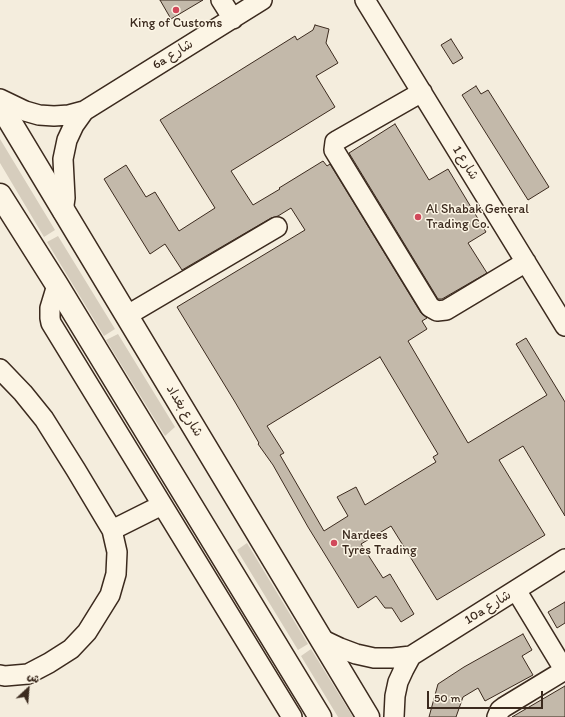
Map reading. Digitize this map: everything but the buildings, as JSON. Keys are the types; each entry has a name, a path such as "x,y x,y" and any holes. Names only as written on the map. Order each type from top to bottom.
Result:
{"main road":[{"name":"شارع بغداد","path":"0,105 368,717"},
{"path":"0,195 320,717"}],"street":[{"path":"221,0 232,18"},
{"name":"6a شارع","path":"0,99 25,111 40,115 69,115 84,111 262,0"},
{"name":"شارع 1","path":"365,0 565,326"},
{"path":"422,92 338,140 335,142 334,150 430,307 437,311 446,310 526,262"},
{"name":"6a شارع","path":"64,212 65,198 63,159 67,140 74,124 84,111"},
{"path":"126,316 277,226"},
{"path":"56,285 50,308 51,323 292,717"},
{"path":"0,369 23,393 44,419 112,530 117,552 116,574 110,595 87,632 71,649 28,674 0,675"},
{"path":"112,530 162,505"},
{"name":"10a شارع","path":"321,639 356,654 380,658 411,656 565,559"},
{"path":"497,717 500,710 504,707 565,670 516,590"},
{"path":"394,717 394,696 398,682 411,656"}],"shaded area":[{"path":"0,139 55,230 44,237 0,163"},
{"path":"58,236 115,329 104,336 47,242"},
{"path":"118,334 175,427 165,436 106,340"},
{"path":"247,543 308,644 298,650 237,550"},
{"path":"311,649 353,717 338,717 301,656"}],"place":[{"name":"King of Customs","path":"176,10"},
{"name":"Al Shabak General Trading Co.","path":"418,217"},
{"name":"Nardees Tyres Trading","path":"334,543"}]}
